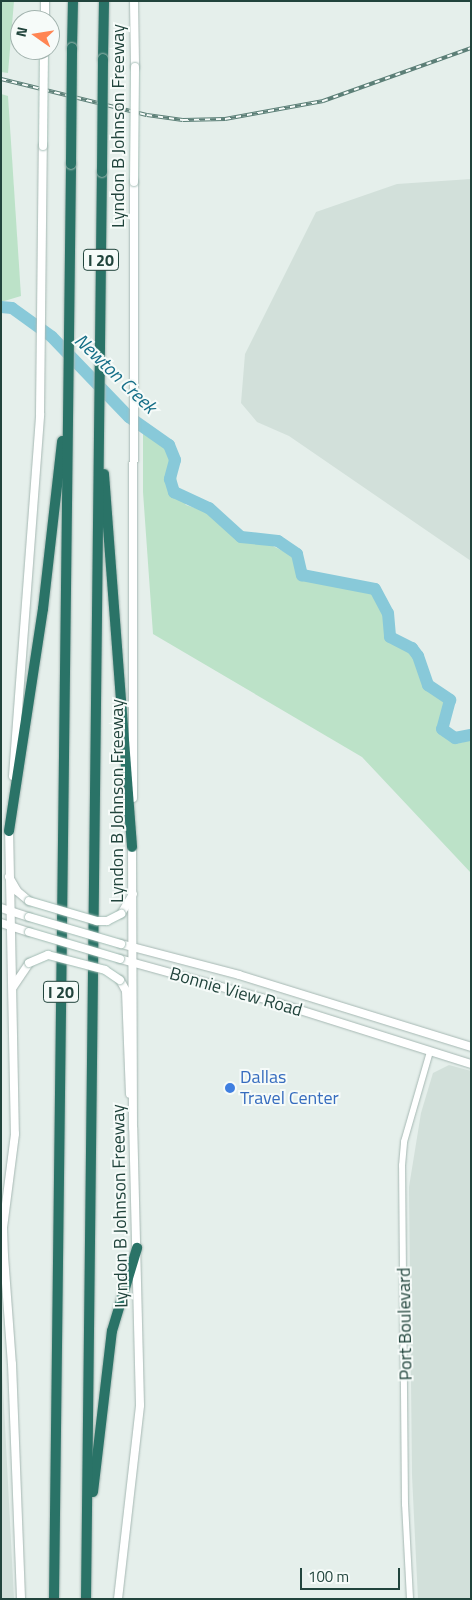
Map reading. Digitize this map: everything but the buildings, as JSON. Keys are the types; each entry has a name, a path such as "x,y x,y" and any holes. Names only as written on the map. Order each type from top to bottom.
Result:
{"highway":[{"name":"I 20","path":"54,1599 73,1"},
{"name":"Lyndon B Johnson Freeway","path":"86,1599 104,1"},
{"path":"9,831 43,608 68,385"},
{"path":"98,413 132,847"},
{"path":"86,1542 112,1331 136,1248"}],"main road":[{"name":"Lyndon B Johnson Freeway","path":"118,1599 140,1405 133,1128 134,1"},
{"path":"21,1599 12,1364 3,1228 14,1134 10,926 5,909 9,875 9,831 37,452 44,60"},
{"path":"9,875 17,891 29,901 97,921 107,921 121,914 133,894"},
{"name":"Bonnie View Road","path":"5,909 134,948 239,975 471,1047"},
{"name":"Bonnie View Road","path":"1,923 134,964 235,990 471,1064"},
{"path":"12,989 29,963 48,955 106,970 120,980 126,991 133,1128"},
{"path":"235,990 239,975"},
{"path":"430,1052 434,1036"}],"street":[{"name":"Port Boulevard","path":"410,1599 405,1505 402,1166 404,1142 430,1052"}],"shaded area":[{"path":"471,179 471,561 289,436 257,422 241,403 245,354 316,212 397,184"},
{"path":"449,1065 471,1071 471,1599 418,1599 412,1475 409,1187 421,1113 433,1073"},
{"path":"1,1349 14,1599 1,1599"}],"green space":[{"path":"1,1 14,1 13,10 10,10 8,73 1,72"},
{"path":"1,94 8,96 21,296 1,302"},
{"path":"143,428 176,451 179,465 176,473 177,492 186,505 216,515 242,540 267,543 301,560 306,579 342,588 358,586 376,592 391,614 389,637 415,654 426,689 450,702 452,713 443,729 445,737 456,744 471,740 471,873 362,757 153,634 143,492"}],"waterway":[{"name":"Newton Creek","path":"1,307 12,308 52,337 129,417 169,445 175,460 170,479 174,492 209,508 241,537 278,541 297,554 302,575 375,589 388,613 390,637 412,648 418,656 428,685 450,700 442,729 455,738 471,735"}],"railway":[{"path":"1,79 147,115 183,120 225,119 323,101 471,48"}],"place":[{"name":"Dallas Travel Center","path":"230,1088"}]}
